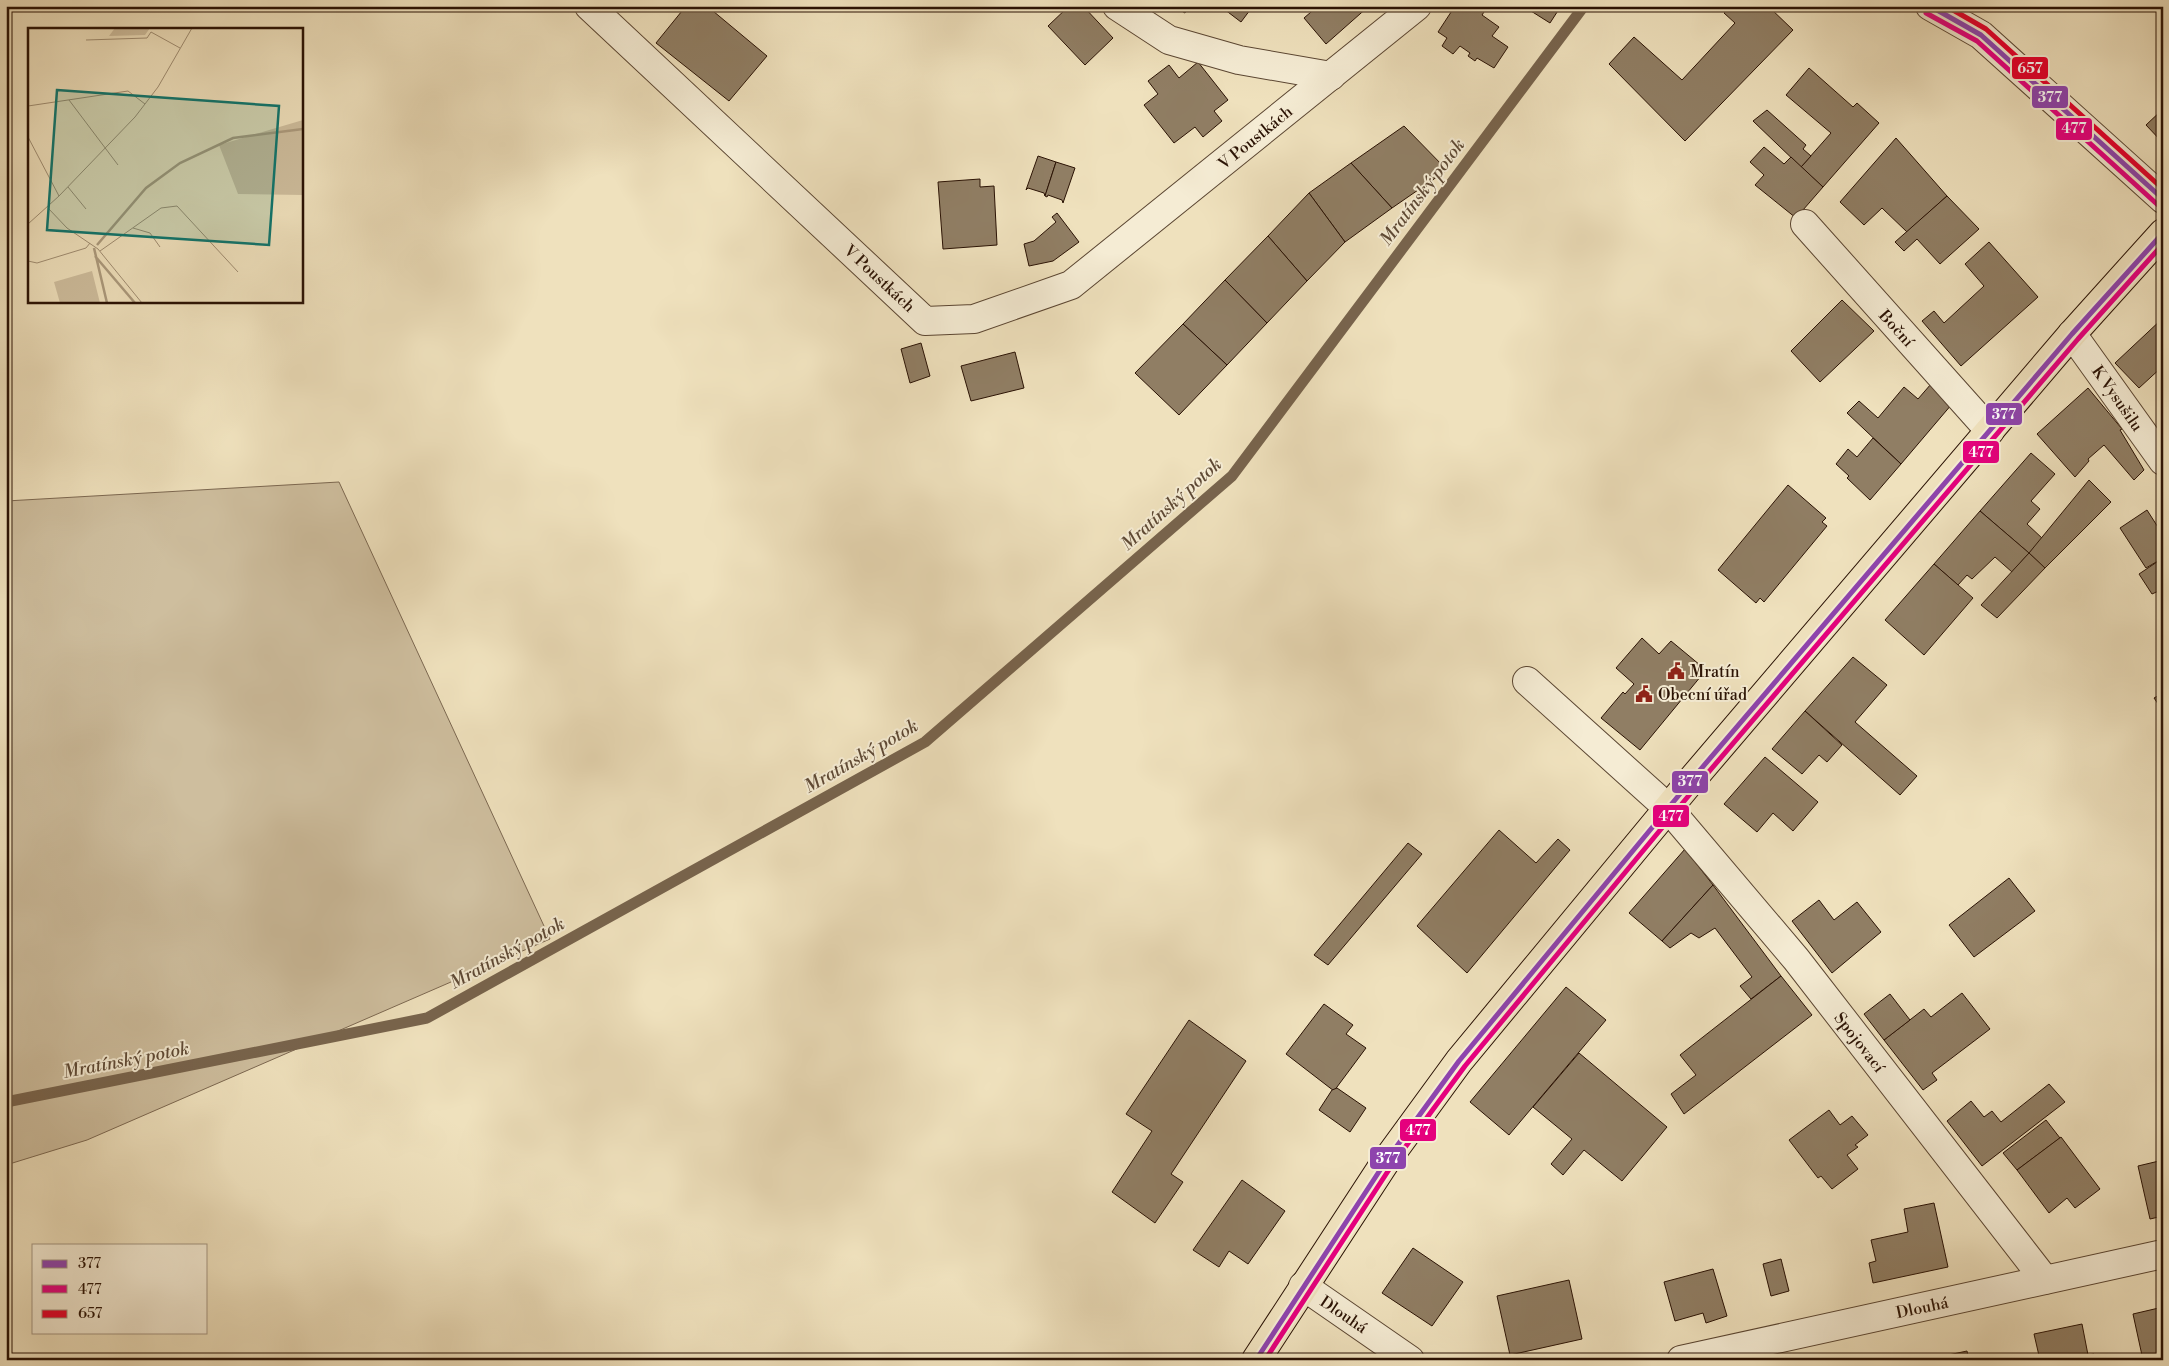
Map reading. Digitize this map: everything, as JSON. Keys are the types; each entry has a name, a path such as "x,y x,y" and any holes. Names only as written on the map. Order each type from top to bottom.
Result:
{"main road":[{"path":"1256,1360 1386,1161 1459,1061 1668,808 2072,334 2163,233"}],"street":[{"name":"V Poustkách","path":"588,6 925,320 974,319 1071,285 1332,76 1416,6"},
{"path":"1117,6 1169,40 1239,60 1332,76"},
{"path":"1930,6 1982,35 2163,199"},
{"name":"Boční","path":"1805,224 1990,431"},
{"name":"K Vysušilu","path":"2072,334 2163,462"},
{"name":"Spojovací","path":"1527,680 1668,808 1796,959 2045,1280"},
{"name":"Dlouhá","path":"1681,1360 2163,1254"},
{"name":"Dlouhá","path":"1303,1286 1410,1360"}],"shaded area":[{"path":"339,482 550,939 87,1140 6,1165 6,501"}],"building":[{"path":"686,6 707,6 767,56 729,101 656,43"},
{"path":"1069,6 1083,6 1113,38 1085,65 1048,26"},
{"path":"1173,6 1189,6 1185,13"},
{"path":"1220,6 1253,6 1241,22"},
{"path":"1318,6 1369,6 1326,44 1304,18"},
{"path":"1455,6 1488,6 1482,15 1499,27 1492,36 1508,47 1494,68 1477,58 1475,61 1468,56 1470,53 1460,46 1453,54 1442,46 1447,38 1438,32"},
{"path":"1523,6 1561,6 1550,23"},
{"path":"1730,6 1768,6 1793,30 1685,141 1609,64 1634,37 1682,80 1735,23 1724,13"},
{"path":"1198,62 1228,100 1214,111 1222,121 1203,137 1195,127 1174,143 1144,105 1158,94 1148,81 1169,65 1179,78"},
{"path":"1809,68 1853,107 1857,103 1879,123 1823,187 1801,167 1831,133 1786,95"},
{"path":"2163,109 2163,143 2146,125"},
{"path":"1767,110 1806,145 1803,149 1811,156 1801,167 1753,121"},
{"path":"1404,126 1447,170 1392,208 1351,163"},
{"path":"1896,138 1947,196 1907,232 1882,208 1864,225 1840,202"},
{"path":"1764,147 1784,164 1791,157 1823,187 1796,218 1755,185 1764,175 1750,162"},
{"path":"1038,156 1056,162 1045,196 1044,193 1028,188 1026,190"},
{"path":"1056,162 1075,168 1063,203 1062,200 1048,195 1047,197 1045,196"},
{"path":"1351,163 1392,208 1345,242 1309,193"},
{"path":"980,179 980,187 994,186 997,245 943,249 938,182"},
{"path":"1309,193 1345,242 1307,281 1268,236"},
{"path":"1947,196 1979,229 1940,264 1917,239 1904,251 1895,242"},
{"path":"1057,213 1079,242 1053,261 1029,266 1024,244 1034,241 1056,222 1052,217"},
{"path":"1268,236 1307,281 1267,323 1225,280"},
{"path":"1989,242 2038,297 1961,366 1922,321 1934,311 1944,323 1984,286 1965,264"},
{"path":"1225,280 1267,323 1227,365 1183,324"},
{"path":"1842,300 1874,331 1820,382 1791,351"},
{"path":"2163,318 2163,366 2139,388 2115,363"},
{"path":"1183,324 1227,365 1179,415 1135,373"},
{"path":"921,343 930,376 910,383 901,349"},
{"path":"1015,352 1024,388 971,401 961,366"},
{"path":"1931,384 1952,404 1901,464 1847,413 1859,401 1878,418 1904,387 1918,399"},
{"path":"2088,388 2122,429 2120,430 2144,470 2134,480 2104,445 2088,459 2089,461 2075,477 2037,434"},
{"path":"1873,438 1901,464 1870,500 1847,478 1849,476 1836,464 1848,449 1857,457"},
{"path":"2031,453 2055,474 2031,501 2040,509 2027,524 2043,539 2029,553 1980,511"},
{"path":"2089,480 2111,502 2045,568 2029,553"},
{"path":"1788,485 1826,518 1822,522 1827,526 1764,602 1760,598 1756,603 1718,570"},
{"path":"2147,510 2163,535 2163,558 2146,568 2120,528"},
{"path":"1980,511 2029,553 2012,572 1995,557 1972,579 1967,575 1958,585 1934,564"},
{"path":"2029,553 2045,568 1997,618 1981,605"},
{"path":"2163,558 2163,589 2152,594 2139,574"},
{"path":"1934,564 1973,598 1924,655 1885,620"},
{"path":"1642,638 1659,654 1671,641 1706,670 1640,750 1601,718 1623,692 1625,694 1634,684 1616,668"},
{"path":"1853,657 1887,685 1855,722 1917,776 1900,795 1805,711"},
{"path":"2163,693 2163,711 2154,698"},
{"path":"1805,711 1842,745 1827,762 1819,755 1802,774 1772,749"},
{"path":"1765,757 1818,802 1793,831 1773,813 1757,832 1724,804"},
{"path":"1499,830 1536,863 1558,839 1570,850 1467,973 1417,926"},
{"path":"1408,843 1422,854 1328,965 1314,955"},
{"path":"1685,849 1713,885 1662,941 1629,913"},
{"path":"2009,878 2035,911 1974,957 1949,925"},
{"path":"1713,885 1781,976 1751,999 1740,986 1752,977 1715,928 1699,938 1691,933 1670,948 1662,941"},
{"path":"1819,900 1834,920 1857,902 1881,932 1832,973 1792,921"},
{"path":"1781,976 1812,1015 1684,1114 1671,1094 1696,1075 1680,1055"},
{"path":"1566,987 1606,1020 1509,1135 1470,1102"},
{"path":"1962,993 1990,1029 1932,1073 1937,1080 1923,1090 1884,1040 1924,1009 1931,1017"},
{"path":"1890,994 1910,1020 1884,1040 1864,1014"},
{"path":"1324,1004 1353,1025 1346,1034 1366,1048 1334,1091 1286,1054"},
{"path":"1189,1020 1246,1061 1171,1174 1183,1182 1155,1223 1112,1192 1152,1131 1126,1114"},
{"path":"1579,1053 1667,1127 1622,1181 1584,1150 1563,1175 1551,1164 1572,1139 1533,1107"},
{"path":"2049,1084 2065,1102 1982,1166 1947,1121 1971,1101 1984,1117 1992,1111 2001,1122"},
{"path":"1337,1088 1366,1108 1350,1132 1319,1110 1332,1090"},
{"path":"1829,1110 1840,1125 1852,1116 1868,1135 1855,1145 1858,1147 1847,1155 1858,1169 1832,1189 1821,1176 1818,1178 1789,1140"},
{"path":"2046,1120 2060,1138 2017,1170 2003,1153"},
{"path":"2061,1137 2100,1189 2075,1208 2067,1198 2049,1213 2017,1170"},
{"path":"2159,1161 2163,1179 2163,1216 2150,1219 2138,1166"},
{"path":"1242,1180 1285,1211 1248,1264 1229,1251 1219,1267 1193,1250"},
{"path":"1934,1203 1948,1267 1873,1283 1869,1263 1876,1261 1871,1240 1908,1232 1904,1209"},
{"path":"1413,1248 1463,1282 1432,1326 1382,1293"},
{"path":"1781,1259 1789,1291 1771,1296 1763,1264"},
{"path":"1713,1269 1727,1316 1706,1323 1703,1313 1675,1321 1664,1282"},
{"path":"1569,1280 1582,1339 1510,1355 1497,1296"},
{"path":"2163,1307 2163,1356 2143,1360 2133,1314"},
{"path":"2082,1324 2088,1355 2094,1354 2096,1360 2040,1360 2034,1334"},
{"path":"1967,1351 1969,1360 1925,1360"}],"waterway":[{"name":"Mratínský potok","path":"6,1102 427,1018 925,742 1232,476 1584,6"}],"transit line":[{"name":"377","path":"1930,6 1981,35 2163,199"},
{"name":"657","path":"1946,6 1986,29 2163,189"},
{"name":"477","path":"1926,13 1977,41 2158,205"},
{"name":"377","path":"1256,1360 1386,1161 1459,1061 1689,783 2072,334 2163,233"},
{"name":"477","path":"1265,1360 1392,1165 1465,1066 1695,788 2078,339 2163,244"}],"place":[{"name":"Mratín","path":"1676,671"},
{"name":"Obecní úřad","path":"1644,694"}]}
